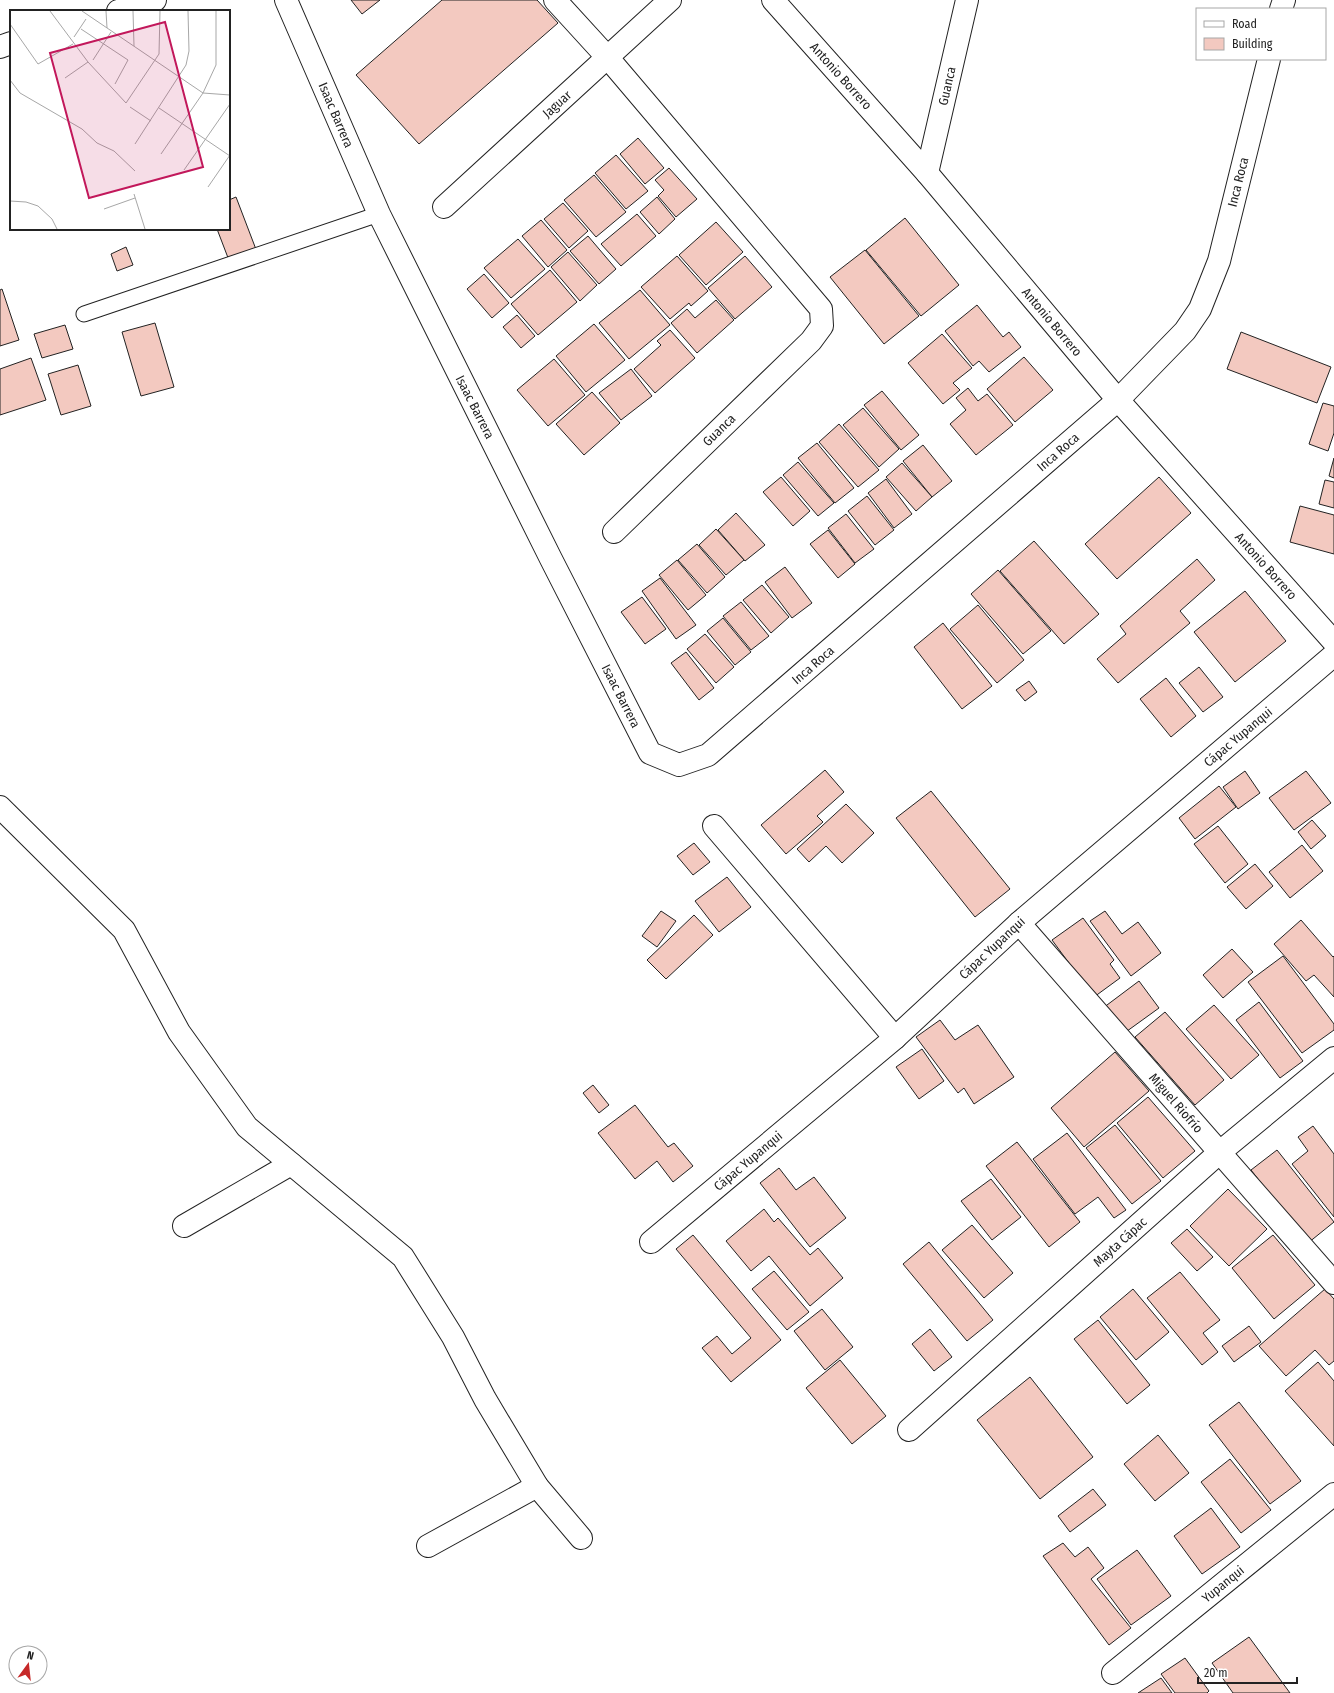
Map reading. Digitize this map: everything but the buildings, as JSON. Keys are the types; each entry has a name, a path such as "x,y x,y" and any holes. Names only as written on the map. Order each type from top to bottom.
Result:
{"street":[{"path":"121,10 155,0"},
{"name":"Isaac Barrera","path":"286,0 378,214 650,753 679,765 708,755"},
{"path":"555,0 608,58"},
{"name":"Jaguar","path":"444,207 670,0"},
{"name":"Antonio Borrero","path":"773,0 927,173 1118,400 1334,642"},
{"name":"Guanca","path":"927,173 967,0"},
{"path":"0,46 10,43"},
{"name":"Guanca","path":"608,58 821,309 822,326 811,341 614,532"},
{"name":"Inca Roca","path":"708,755 1118,400 1185,332 1200,309 1219,261 1269,60"},
{"name":"Cápac Yupanqui","path":"651,1242 895,1038 1019,923 1334,655"},
{"path":"0,807 124,930 179,1032 247,1127 403,1257 453,1337 485,1399 537,1486 581,1538"},
{"path":"714,826 895,1038"},
{"name":"Miguel Riofrío","path":"1019,923 1334,1283"},
{"name":"Mayta Cápac","path":"909,1430 1220,1152 1334,1058"},
{"path":"184,1226 291,1164"},
{"path":"428,1546 537,1486"},
{"name":"Yupanqui","path":"1113,1673 1334,1494"}],"lane":[{"path":"84,314 378,214"}]}
